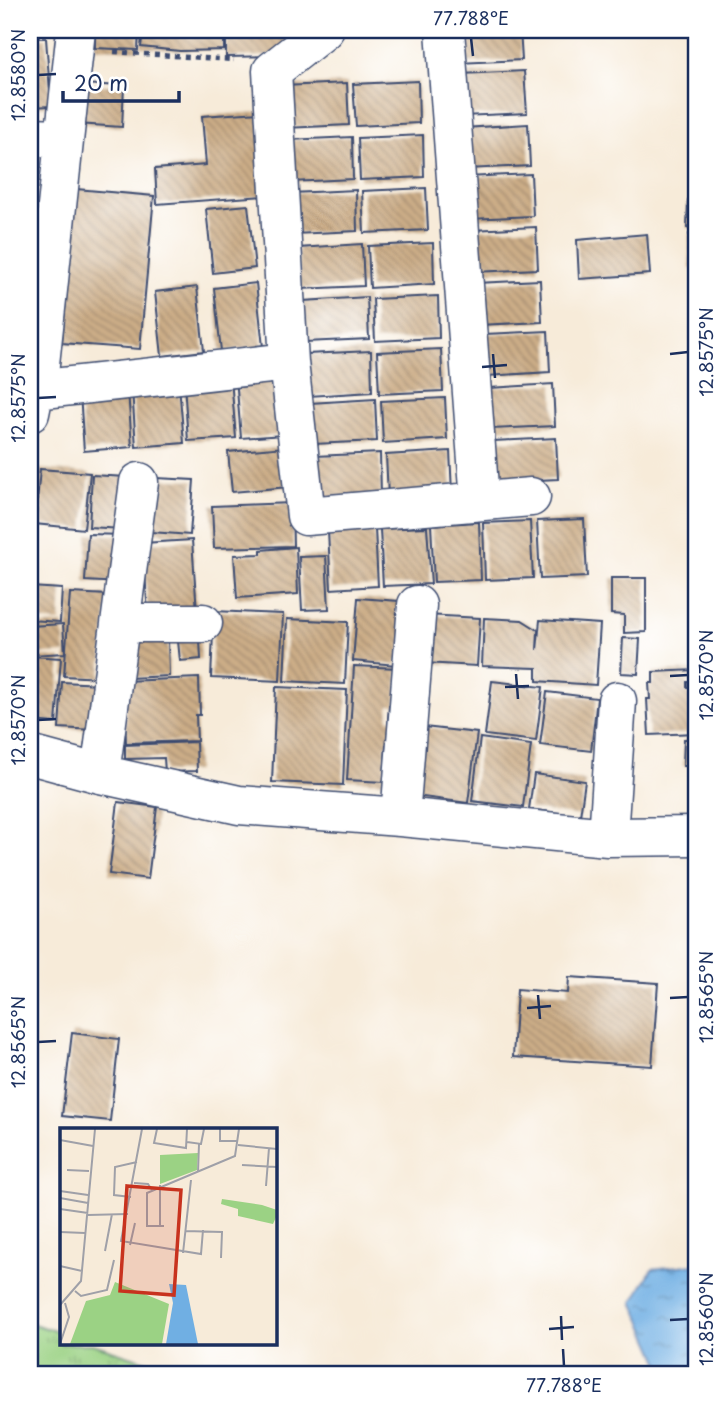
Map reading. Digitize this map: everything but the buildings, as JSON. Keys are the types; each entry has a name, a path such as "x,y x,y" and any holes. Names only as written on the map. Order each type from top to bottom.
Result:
{"street":[{"path":"324,30 272,71 289,362 306,516 531,497"},
{"path":"444,30 480,501"},
{"path":"75,40 46,137 34,383 289,362"},
{"path":"100,774 139,482"},
{"path":"400,817 417,605"},
{"path":"120,623 203,623"},
{"path":"608,838 617,701"},
{"path":"30,755 100,774 239,805 400,817 608,838 696,836"}],"path":[{"path":"75,40 234,60 272,71"}],"green space":[{"path":"30,1323 60,1333 60,1346 99,1346 188,1375 30,1375"}],"water":[{"path":"696,1264 696,1375 665,1375 633,1302 652,1269"}]}
